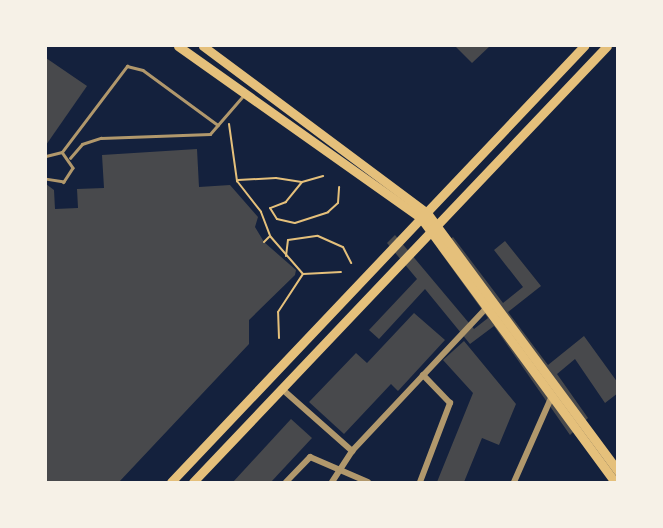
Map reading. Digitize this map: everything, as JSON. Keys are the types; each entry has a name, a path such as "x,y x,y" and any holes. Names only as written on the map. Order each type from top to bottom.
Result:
{"main road":[{"path":"178,46 424,215"},
{"path":"203,46 424,215 618,471"},
{"path":"171,482 584,46"},
{"path":"193,482 607,46"},
{"path":"435,229 615,482"}],"street":[{"path":"332,482 338,469 352,452 488,306"},
{"path":"420,482 450,403 423,375"},
{"path":"282,389 352,452"},
{"path":"514,482 552,396"},
{"path":"286,482 310,457 368,482"}],"lane":[{"path":"46,156 62,152 127,66 143,70 218,125"},
{"path":"70,158 82,144 101,138 196,137 218,125 245,93"},
{"path":"46,179 59,184 69,179 73,169 70,158 62,152"}],"path":[{"path":"230,122 229,149 237,181 261,212 270,236 303,274 311,277 341,272"},
{"path":"237,181 276,178 302,182 323,176"},
{"path":"302,182 286,202 270,208 277,219 295,223 328,212 338,203 339,187"},
{"path":"264,242 270,236"},
{"path":"286,257 288,240 318,236 343,247 351,263"},
{"path":"279,338 278,312 303,274"}],"building":[{"path":"455,46 490,46 472,63"},
{"path":"46,58 87,86 46,145"},
{"path":"197,149 199,187 230,185 258,217 255,227 264,242 296,270 295,275 249,320 249,344 119,482 46,482 46,184 54,190 55,209 78,208 77,189 104,188 102,155"},
{"path":"395,235 474,329 488,318 438,249 453,237 503,303 523,287 494,250 505,241 541,286 508,312 548,365 584,336 618,383 618,393 605,403 575,359 557,374 588,418 570,435 494,326 470,344 425,289 379,339 369,330 417,279 387,243"},
{"path":"414,313 445,340 398,391 391,384 344,434 309,402 356,353 367,363"},
{"path":"464,341 516,404 499,445 482,438 464,482 437,482 473,393 443,360"},
{"path":"291,419 312,438 271,482 233,482"}]}
